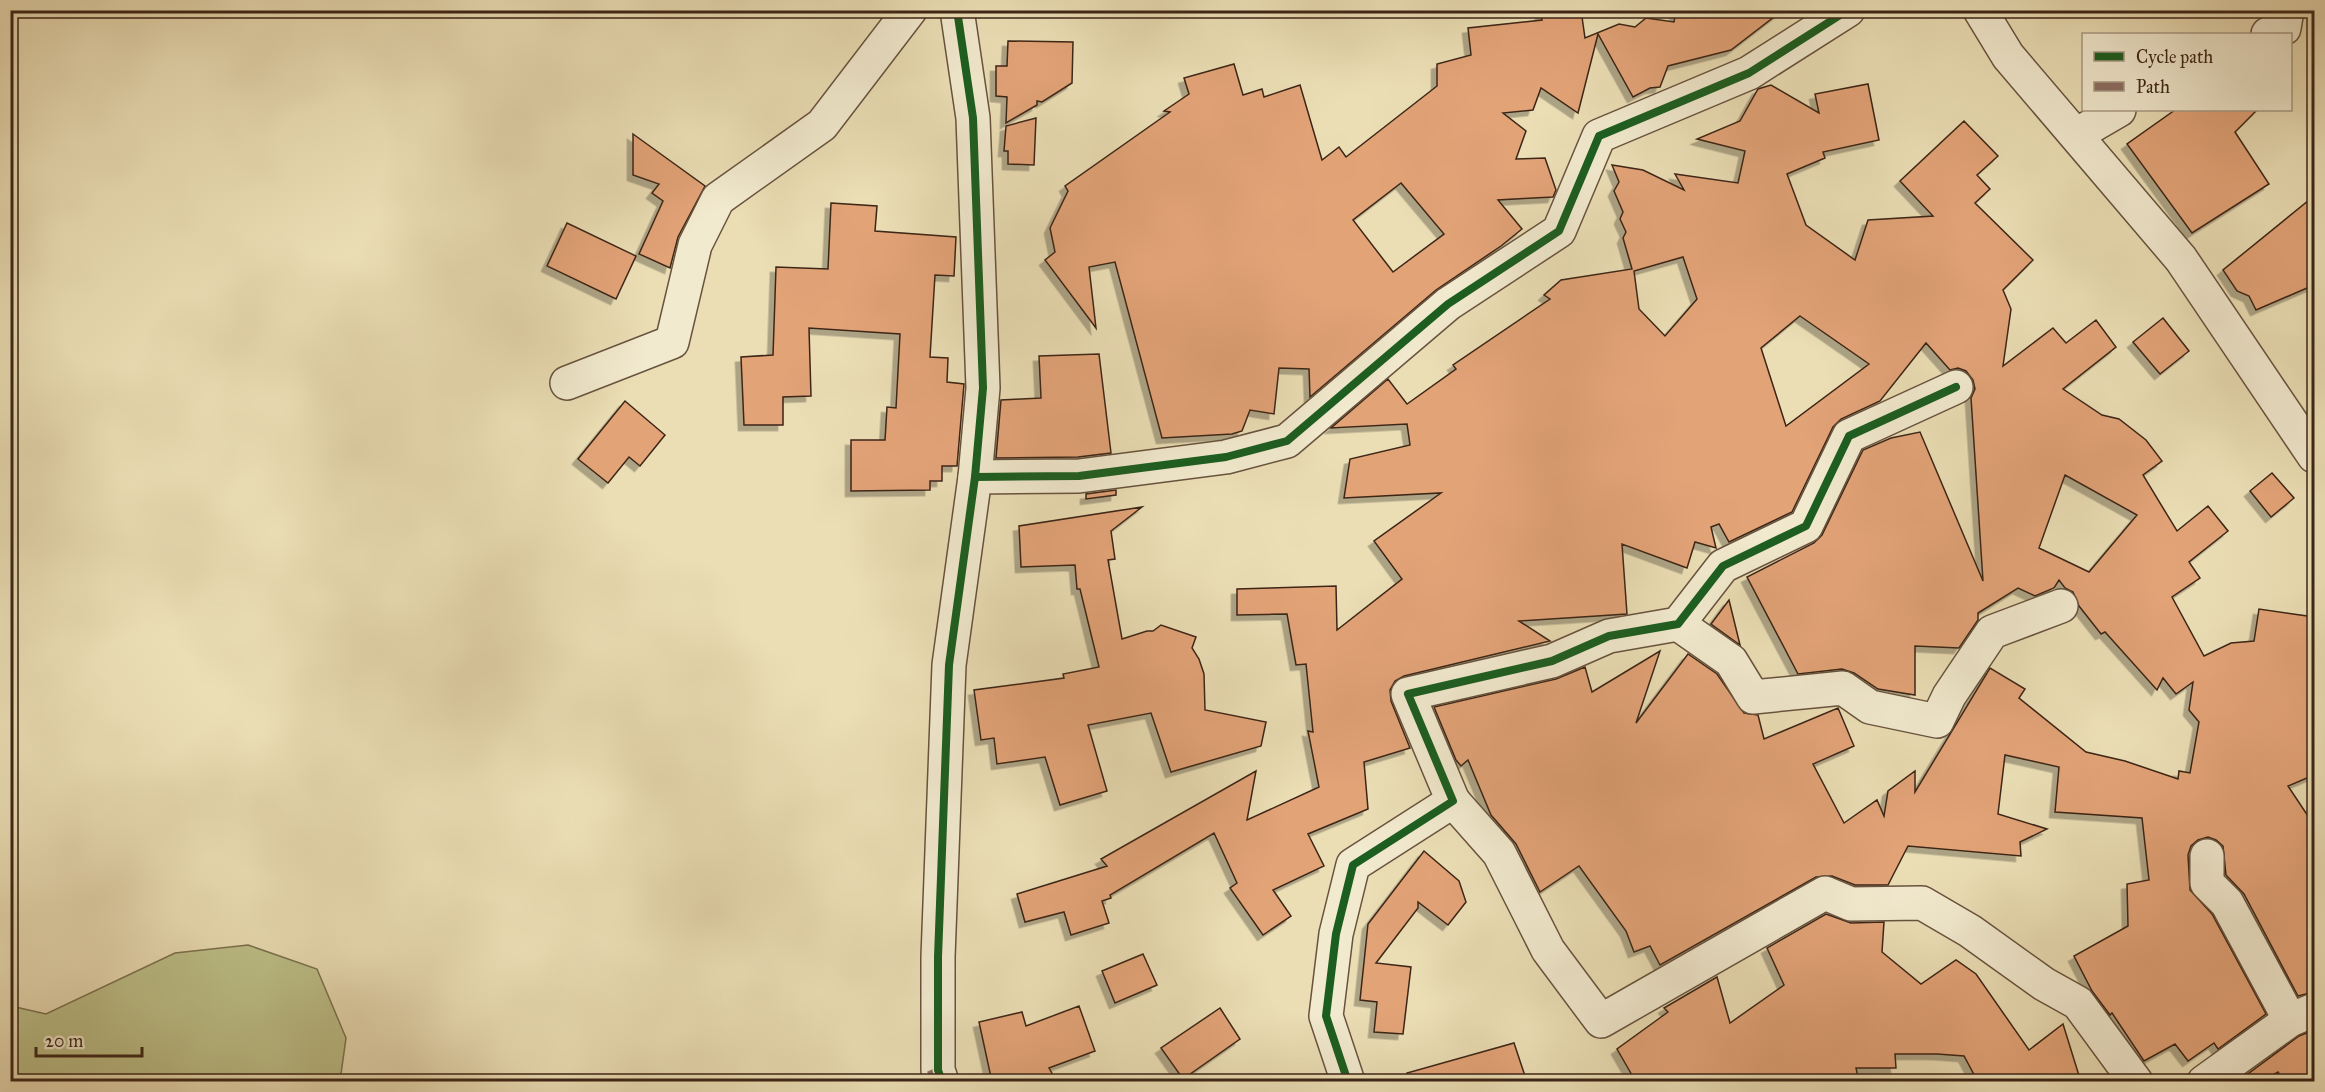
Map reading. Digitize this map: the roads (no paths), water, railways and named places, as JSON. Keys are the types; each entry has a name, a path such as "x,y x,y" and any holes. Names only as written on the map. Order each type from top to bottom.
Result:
{"street":[{"path":"567,383 672,342 695,245 718,199 822,125 910,10"},
{"path":"942,1082 938,1070 938,957 949,665 975,477 983,388 973,118 957,10"},
{"path":"975,477 1079,476 1226,457 1287,441 1448,304 1559,231 1599,136 1749,73 1848,10"},
{"path":"1980,10 2008,56 2181,260 2314,456"},
{"path":"2271,33 2284,28 2287,10"},
{"path":"2076,135 2117,111"},
{"path":"1956,387 1849,436 1806,526 1724,566 1678,624 1610,636 1552,661 1408,694 1453,801 1499,853 1548,950 1601,1021 1825,893 1851,904 1922,903 1970,931 2044,984 2078,1003 2136,1082"},
{"path":"1678,624 1731,661 1754,697 1843,688 1870,707 1937,721 1949,696 1992,632 2061,606"},
{"path":"1348,1082 1326,1016 1336,934 1353,865 1453,801"},
{"path":"2204,1082 2302,1015 2227,903 2207,883 2207,856"}]}
